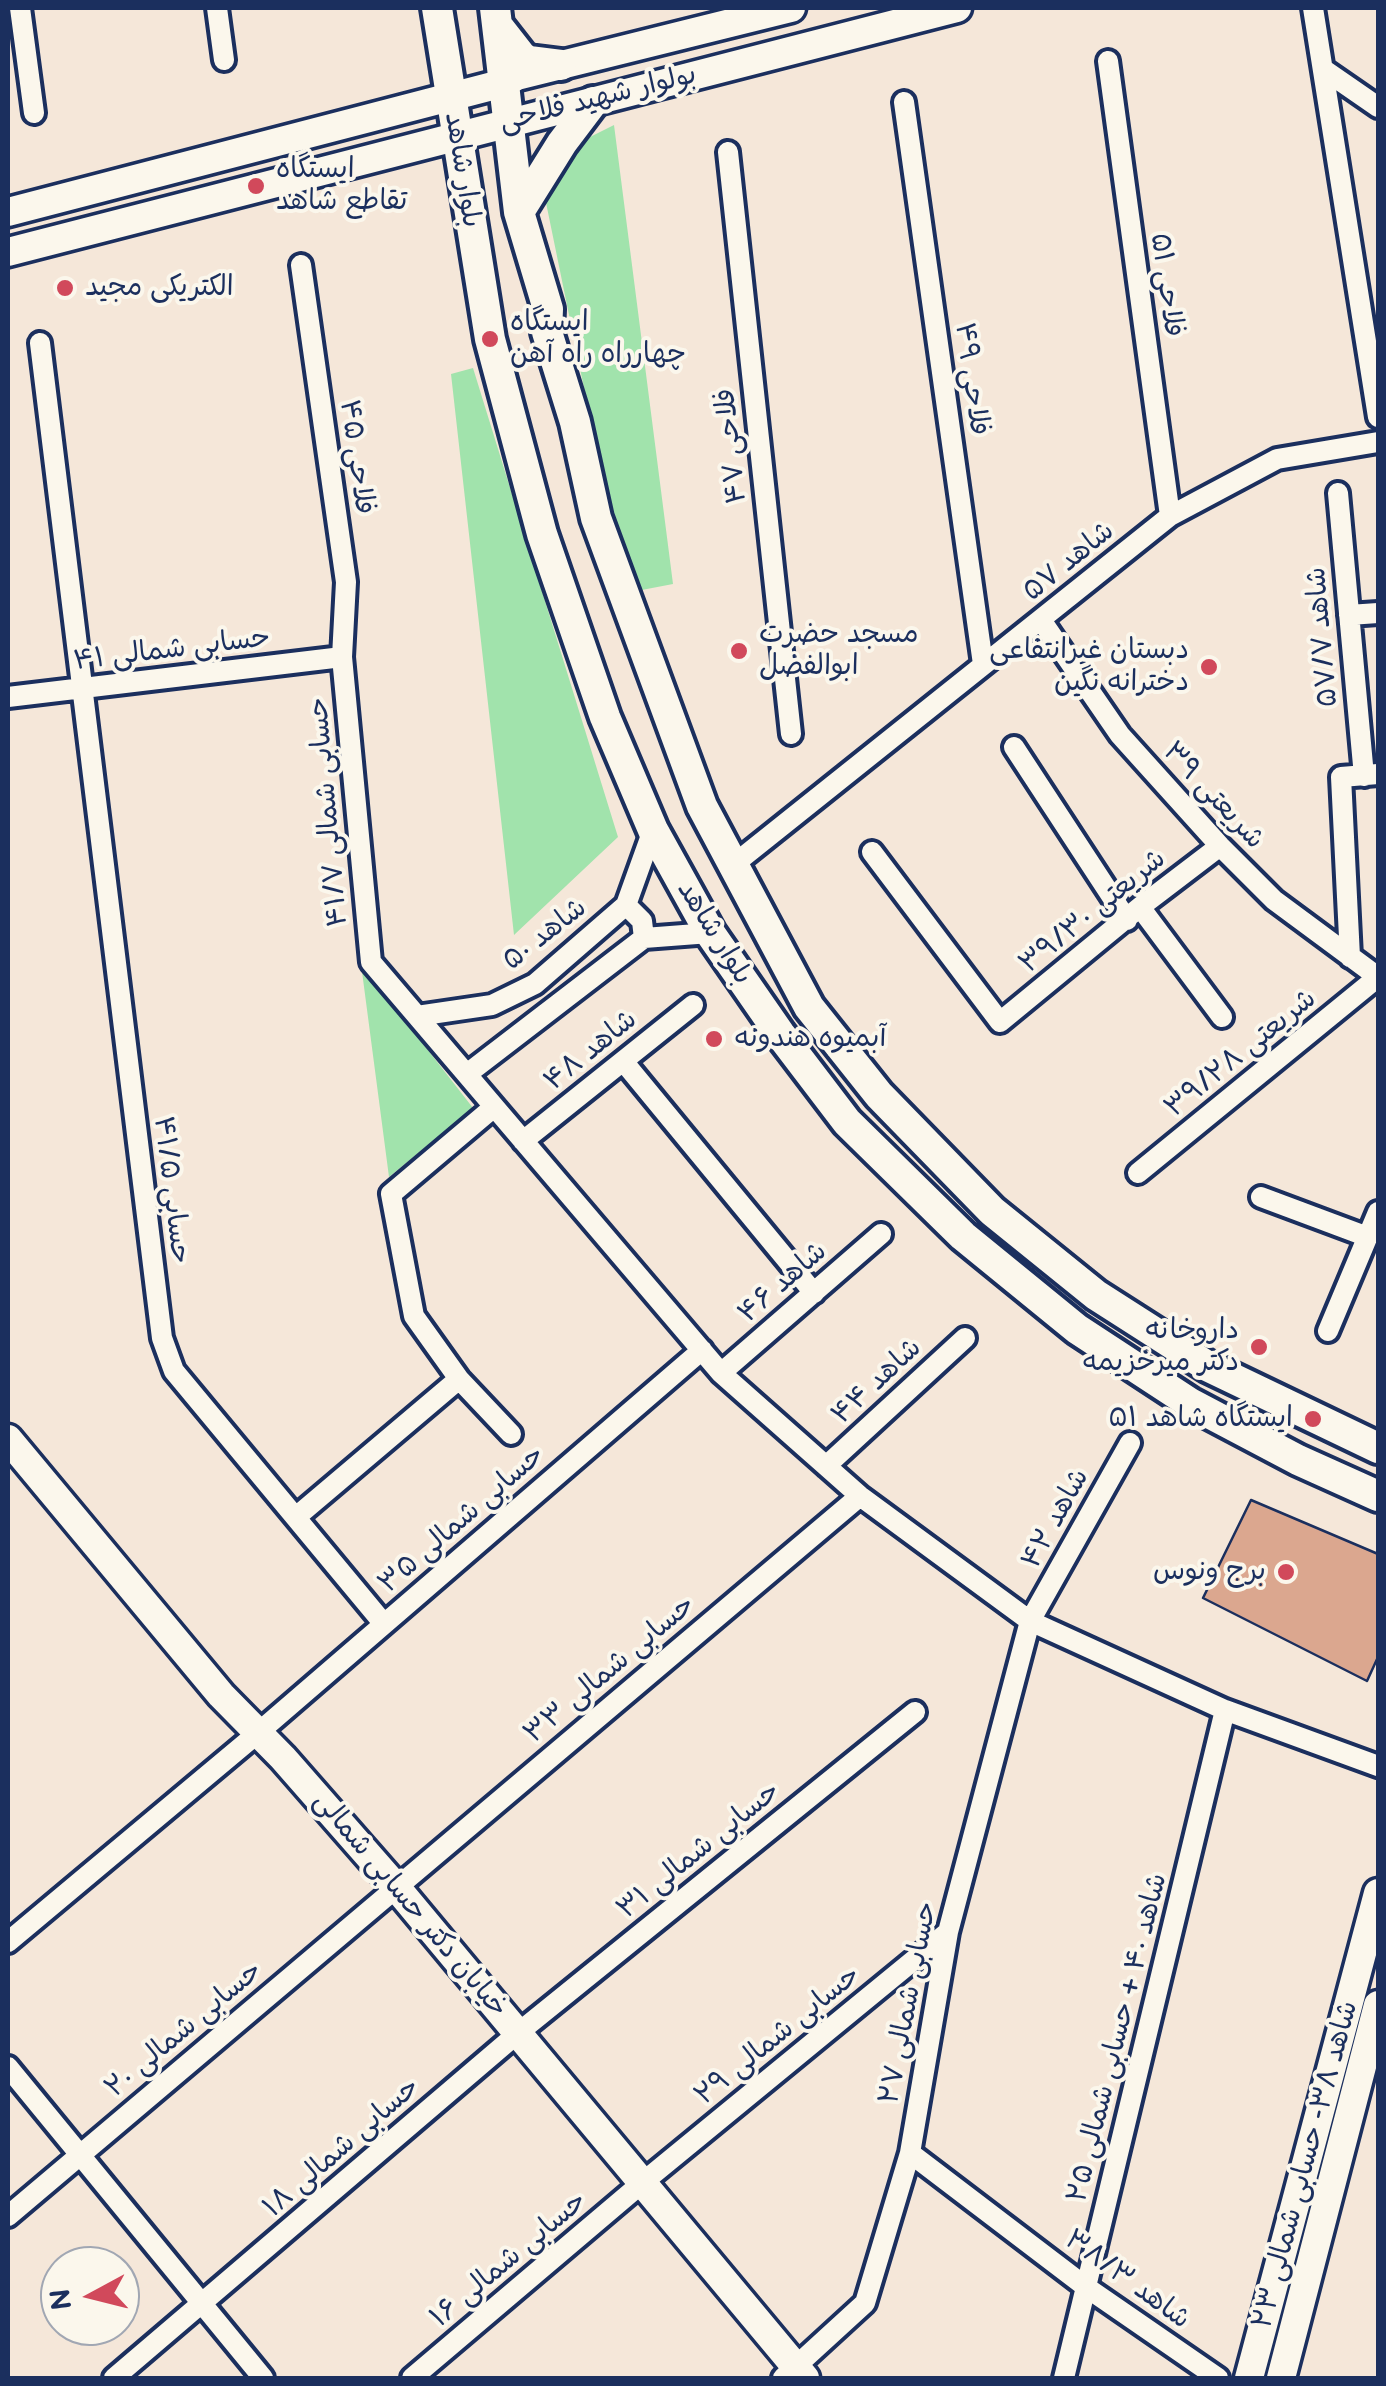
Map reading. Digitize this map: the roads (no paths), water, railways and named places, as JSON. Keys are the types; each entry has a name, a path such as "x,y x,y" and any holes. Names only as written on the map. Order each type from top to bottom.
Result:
{"main road":[{"name":"بلوار شاهد","path":"437,8 490,339 542,534 604,717 653,830 710,933 780,1034 848,1122 963,1236 1076,1330 1190,1403 1298,1460 1378,1496"},
{"name":"بلوار شاهد","path":"496,16 519,212 548,309 547,332 575,422 596,518 702,806 809,1007 879,1094 992,1210 1096,1295 1207,1366 1378,1448"},
{"path":"496,16 522,56 561,65"},
{"path":"519,212 593,102"}],"street":[{"path":"20,8 34,113"},
{"path":"218,8 224,60"},
{"name":"بولوار شهید فلاحی","path":"8,212 791,8"},
{"name":"بولوار شهید فلاحی","path":"8,252 957,8"},
{"path":"1313,8 1378,417"},
{"name":"فلاحی ۵۱","path":"1108,61 1170,516"},
{"path":"1323,69 1378,106"},
{"name":"فلاحی ۴۹","path":"904,102 984,664"},
{"name":"فلاحی ۴۷","path":"728,152 791,734"},
{"name":"فلاحی ۴۵","path":"301,265 346,582 342,657"},
{"name":"حسابی ۴۱/۵","path":"40,342 162,1338 174,1371 384,1624"},
{"name":"شاهد ۵۷","path":"733,865 1170,516 1277,459 1378,442"},
{"name":"شاهد ۵۷/۷","path":"1338,493 1349,615 1371,775"},
{"path":"1349,615 1378,613"},
{"name":"شریعتی ۳۹","path":"1041,620 1120,735 1220,846 1274,900 1378,977"},
{"name":"حسابی شمالی ۴۱","path":"8,697 342,657"},
{"name":"حسابی شمالی ۴۱/۷","path":"342,657 371,962 417,1016"},
{"path":"1014,747 1134,914 1222,1017"},
{"path":"1350,957 1341,778 1371,775"},
{"name":"شاهد ۵۰","path":"417,1016 492,1005 535,984 626,905 653,830"},
{"name":"شریعتی ۳۹/۳۰","path":"872,852 1000,1022 1220,846"},
{"path":"626,905 638,914 644,938"},
{"path":"467,1074 644,938 710,933"},
{"name":"شریعتی ۳۹/۲۸","path":"1138,1173 1378,977"},
{"name":"شاهد ۴۸","path":"523,1140 693,1004"},
{"path":"417,1016 721,1373 860,1496 1030,1621 1225,1710 1378,1766"},
{"path":"622,1061 814,1292"},
{"path":"494,1106 391,1194 414,1316 460,1379 511,1434"},
{"path":"1261,1197 1368,1236"},
{"path":"1328,1331 1378,1212"},
{"name":"شاهد ۴۶","path":"721,1373 880,1234"},
{"name":"شاهد ۴۴","path":"826,1466 964,1338"},
{"name":"حسابی شمالی ۳۵","path":"8,1941 260,1732 702,1350"},
{"path":"296,1517 460,1379"},
{"name":"خیابان دکتر حسابی شمالی","path":"8,1439 220,1695 260,1732 396,1887 642,2183 795,2375"},
{"name":"شاهد ۴۲","path":"1030,1621 1130,1443"},
{"name":"حسابی شمالی ۳۳","path":"396,1887 860,1496"},
{"name":"حسابی شمالی ۲۷","path":"795,2375 865,2303 910,2154 948,1932 1030,1621"},
{"name":"شاهد ۴۰ + حسابی شمالی ۲۵","path":"1064,2378 1225,1710"},
{"name":"حسابی شمالی ۳۱","path":"518,2033 915,1712"},
{"name":"حسابی شمالی ۲۰","path":"8,2216 396,1887"},
{"name":"شاهد ۳۸- حسابی شمالی ۲۳","path":"1249,2378 1378,1893"},
{"name":"حسابی شمالی ۲۹","path":"642,2183 948,1932"},
{"name":"شاهد ۳۸- حسابی شمالی ۲۳","path":"1281,2378 1378,2005"},
{"name":"حسابی شمالی ۱۸","path":"114,2378 518,2033"},
{"path":"8,2067 264,2378"},
{"name":"شاهد ۳۸/۳","path":"910,2154 1086,2286 1218,2378"},
{"name":"حسابی شمالی ۱۶","path":"412,2378 642,2183"}],"place":[{"name":"ایستگاه تقاطع شاهد","path":"256,186"},
{"name":"الکتریکی مجید","path":"65,288"},
{"name":"ایستگاه چهارراه راه آهن","path":"490,339"},
{"name":"مسجد حضرت ابوالفضل","path":"739,651"},
{"name":"دبستان غیرانتفاعی دخترانه نگین","path":"1209,667"},
{"name":"آبمیوه هندونه","path":"714,1039"},
{"name":"داروخانه دکتر میرخزیمه","path":"1259,1347"},
{"name":"ایستگاه شاهد ۵۱","path":"1313,1419"},
{"name":"برج ونوس","path":"1286,1572"}]}
